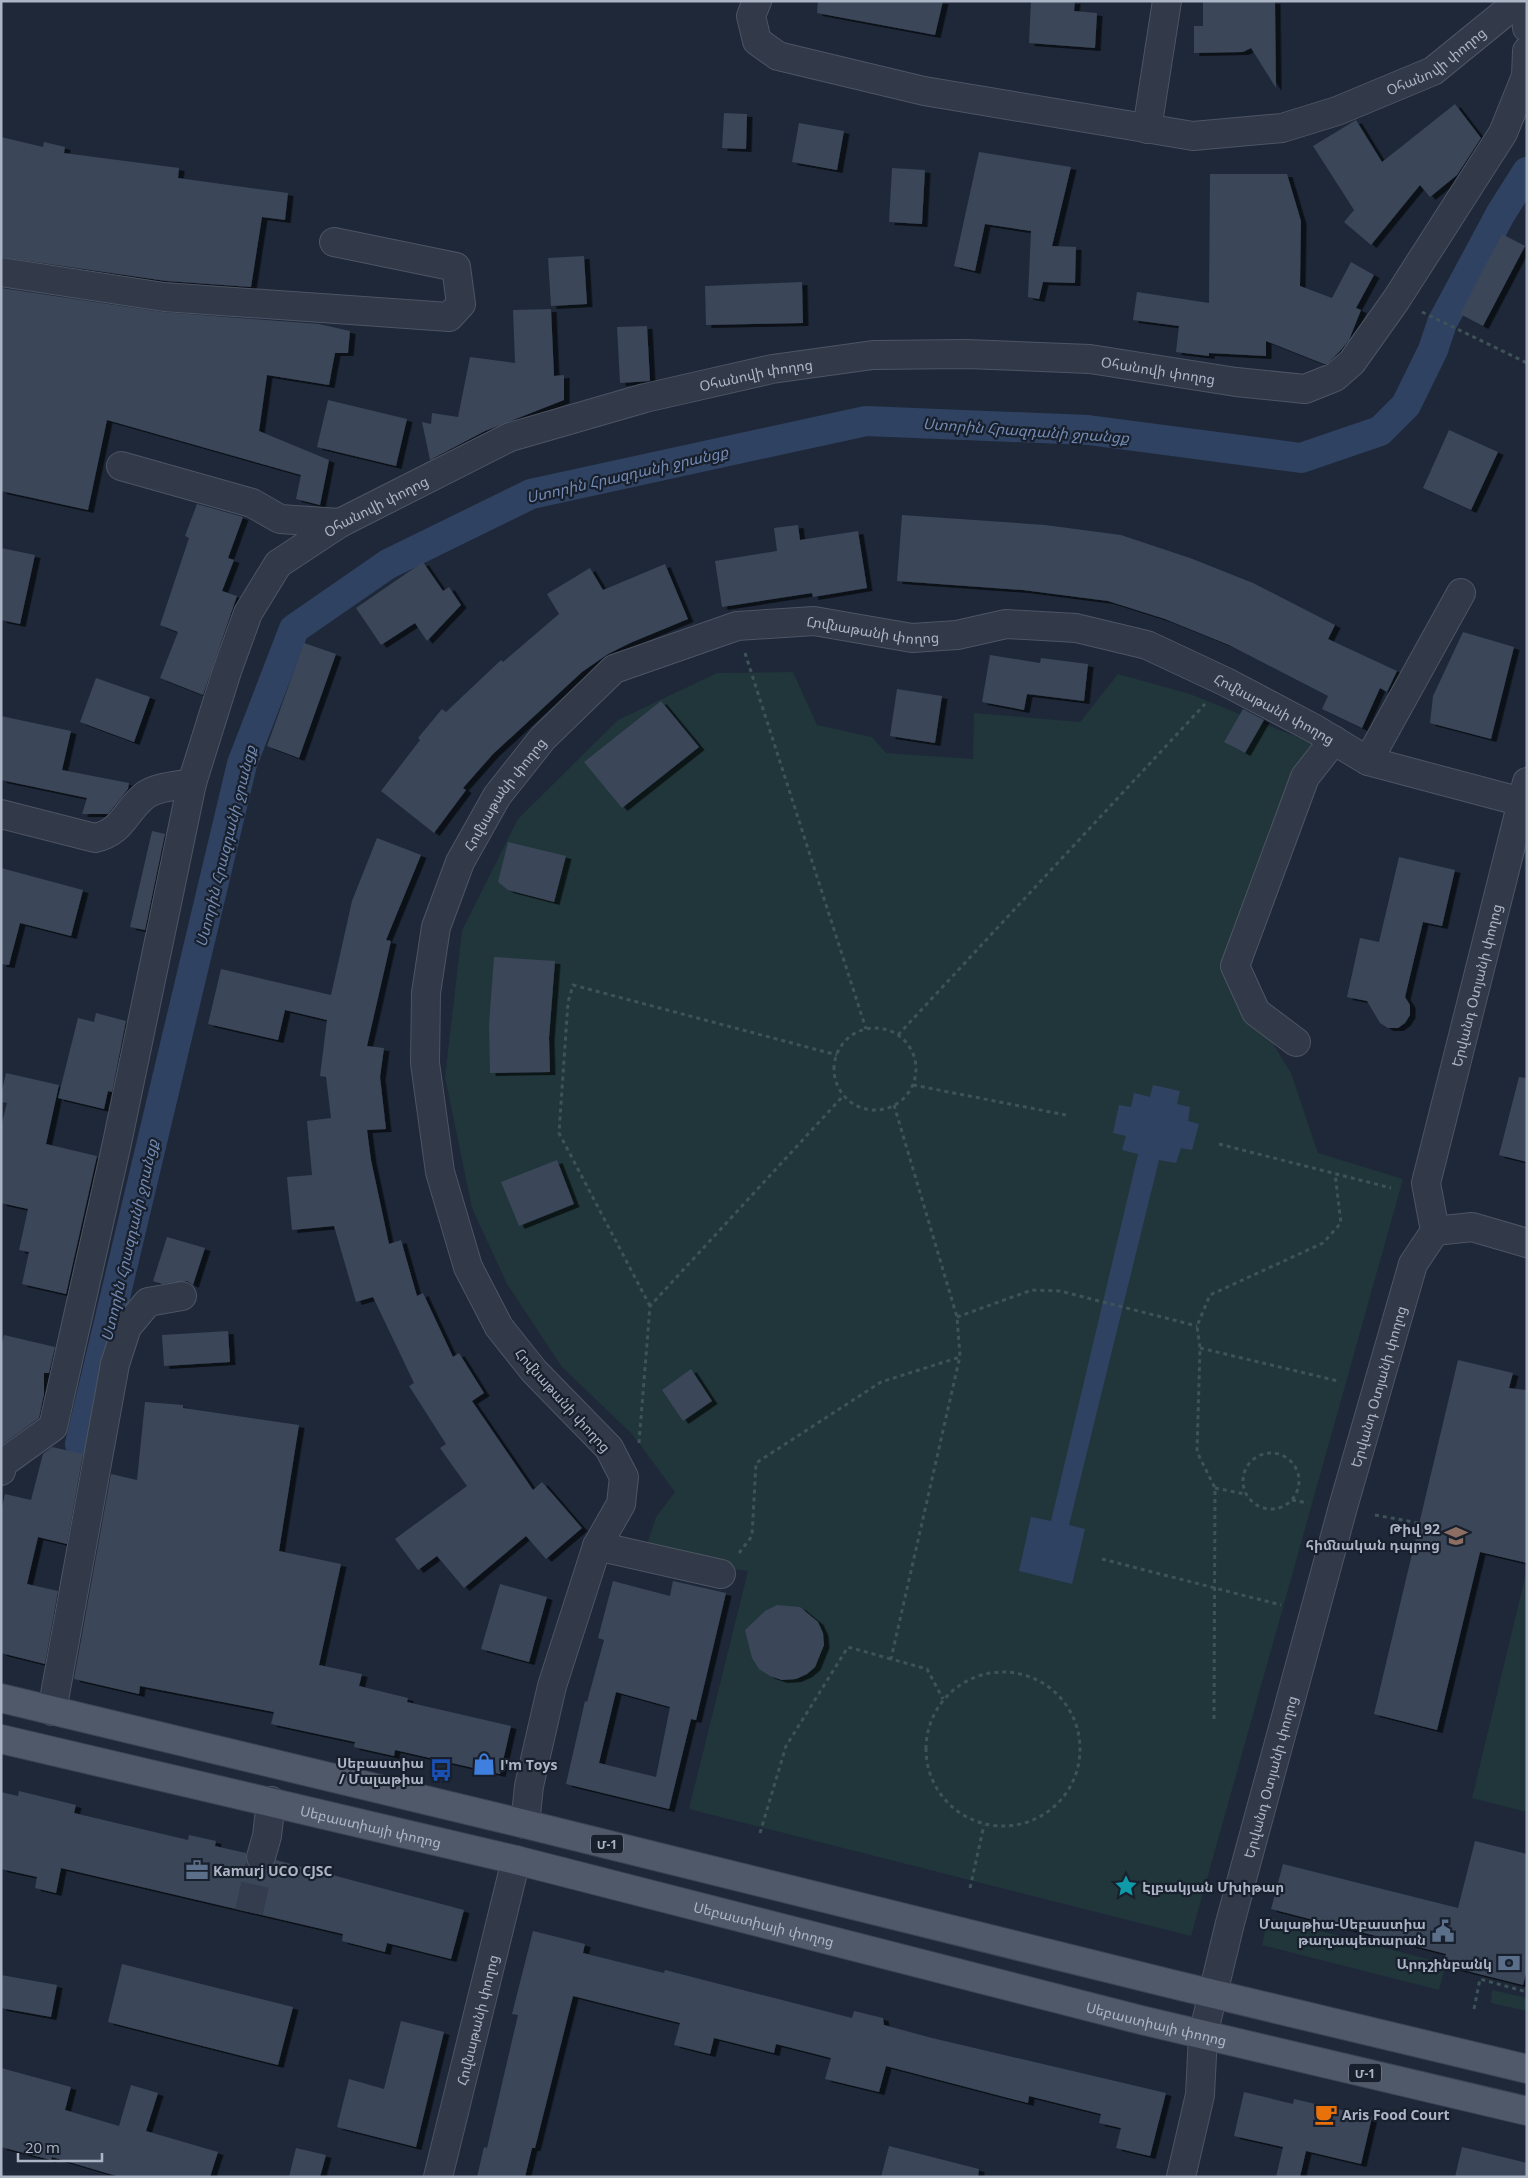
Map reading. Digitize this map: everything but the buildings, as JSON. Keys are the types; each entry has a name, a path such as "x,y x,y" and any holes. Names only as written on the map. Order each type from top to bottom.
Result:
{"main road":[{"name":"Մ-1","path":"1,1698 1527,2069"},
{"name":"Սեբաստիայի փողոց","path":"1,1739 516,1860 1204,2035 1527,2111"}],"street":[{"path":"1147,129 1167,1"},
{"name":"Օհանովի փողոց","path":"754,8 757,41 778,56 924,91 1193,136 1282,128 1337,111 1433,72 1519,1"},
{"path":"1525,1 1527,28"},
{"name":"Օհանովի փողոց","path":"1,1472 3,1463 53,1427 117,1143 192,783 227,671 248,613 278,564 340,523 510,437 645,398 772,369 831,359 873,355 966,354 1090,359 1236,382 1305,389 1335,377 1352,362 1396,300 1503,133 1526,76 1527,51"},
{"path":"1,272 164,297 249,305 450,317 461,304 456,267 334,242"},
{"path":"121,466 252,504 280,519 340,523"},
{"path":"1368,761 1461,593"},
{"name":"Հովնաթանի փողոց","path":"624,1477 609,1448 534,1371 499,1327 468,1267 440,1172 425,1063 426,994 436,927 460,862 497,796 543,738 614,670 736,626 814,621 912,638 957,635 1006,624 1076,628 1148,645 1226,682 1334,740 1368,761 1524,792"},
{"path":"1296,1042 1256,1012 1235,966 1305,777 1334,740"},
{"path":"1,814 95,838 108,835 117,828 145,795 155,790 192,783"},
{"name":"Երվանդ Օտյանի փողոց","path":"1181,2177 1200,2095 1204,2035 1212,1993 1343,1507 1413,1264 1435,1231 1426,1184 1524,792"},
{"path":"1435,1231 1472,1227 1527,1243"},
{"path":"52,1711 115,1364 127,1326 148,1302 182,1296"},
{"path":"525,1824 529,1786 552,1686 598,1546 621,1504 624,1477"},
{"path":"598,1546 721,1574"},
{"path":"262,1857 267,1836 271,1801"},
{"name":"Հովնաթանի փողոց","path":"438,2177 516,1860"}],"path":[{"path":"1428,315 1527,363"},
{"path":"736,626 866,1029"},
{"path":"898,1035 1226,682"},
{"path":"624,1477 637,1461 650,1306 558,1133 568,1002 573,985 836,1056"},
{"path":"878,1028 898,1035 908,1045 914,1057 916,1071 913,1085 905,1096 894,1105 881,1109 867,1109 855,1104 844,1095 837,1083 834,1069 836,1056 843,1043 853,1034 866,1029 878,1028"},
{"path":"913,1085 1066,1115"},
{"path":"650,1306 844,1095"},
{"path":"891,1659 960,1356 957,1317 894,1105"},
{"path":"1219,1144 1391,1188"},
{"path":"1214,1718 1214,1488 1197,1452 1200,1348 1197,1326 1210,1296 1323,1243 1341,1223 1335,1174"},
{"path":"957,1317 1032,1290 1060,1291 1197,1326"},
{"path":"1200,1348 1338,1381"},
{"path":"721,1574 752,1536 756,1463 880,1382 960,1356"},
{"path":"1270,1452 1280,1454 1295,1466 1299,1484 1292,1500 1284,1506 1267,1509 1258,1507 1246,1494 1242,1486 1246,1467 1252,1459 1270,1452"},
{"path":"1214,1488 1246,1494"},
{"path":"1292,1500 1308,1503"},
{"path":"1375,1516 1419,1523"},
{"path":"1102,1559 1214,1586 1280,1605"},
{"path":"760,1832 786,1746 848,1647 927,1670 943,1699"},
{"path":"1011,1672 1036,1678 1057,1693 1072,1713 1080,1737 1080,1762 1072,1787 1056,1807 1035,1821 1011,1828 984,1825 960,1815 942,1797 929,1774 925,1748 930,1722 943,1699 962,1683 986,1673 1011,1672"},
{"path":"970,1888 984,1825"},
{"path":"1474,2009 1480,1979 1527,1992"}],"green space":[{"path":"793,672 817,725 872,737 886,753 973,759 974,713 1080,722 1118,674 1190,694 1314,744 1231,938 1225,966 1291,1073 1318,1153 1403,1179 1191,1936 689,1809 748,1571 685,1562 646,1548 656,1517 675,1492 633,1435 562,1367 507,1284 472,1208 445,1077 462,931 518,819 618,720 717,673"},
{"path":"1527,1569 1527,1812 1472,1798"},
{"path":"1268,1917 1446,1964 1439,1990 1262,1945"},
{"path":"1492,1990 1527,1998 1527,2011 1491,2003"}],"water":[{"path":"1153,1085 1180,1091 1177,1104 1190,1107 1188,1121 1199,1124 1192,1150 1181,1148 1176,1163 1159,1160 1069,1525 1085,1529 1072,1584 1019,1571 1031,1517 1051,1521 1138,1154 1122,1150 1126,1136 1113,1133 1119,1105 1131,1107 1134,1093 1150,1097"}],"waterway":[{"name":"Ստորին Հրազդանի ջրանցք","path":"80,1444 242,764 294,629 388,564 531,494 866,421 1088,430 1301,458 1380,431 1406,405 1433,350 1442,323 1501,213 1527,172"}],"tunnel":[{"path":"249,1912 261,1857"}],"place":[{"name":"Թիվ 92 հիմնական դպրոց","path":"1456,1536"},
{"name":"I'm Toys","path":"484,1764"},
{"name":"Սեբաստիա / Մալաթիա","path":"441,1770"},
{"name":"Kamurj UCO CJSC","path":"197,1870"},
{"name":"Էլբակյան Մխիթար","path":"1126,1886"},
{"name":"Մալաթիա-Սեբաստիա թաղապետարան","path":"1443,1931"},
{"name":"Արդշինբանկ","path":"1509,1963"},
{"name":"Aris Food Court","path":"1326,2114"}]}
